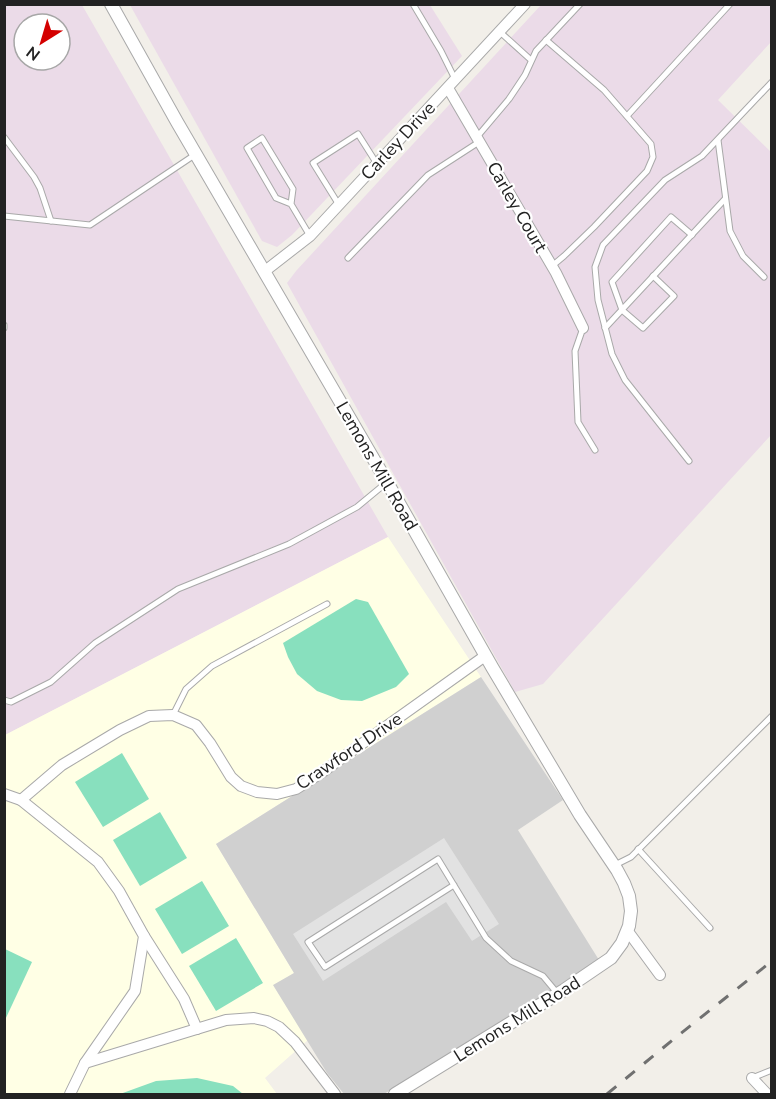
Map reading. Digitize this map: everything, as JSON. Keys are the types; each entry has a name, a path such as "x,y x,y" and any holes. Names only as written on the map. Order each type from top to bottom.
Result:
{"street":[{"name":"Lemons Mill Road","path":"111,4 485,656 584,821 614,866 629,896 631,911 627,930 619,948 610,958 558,994 396,1095"},
{"name":"Carley Drive","path":"265,271 310,236 525,4"},
{"name":"Carley Court","path":"452,84 478,140 552,266 583,328"},
{"name":"Crawford Drive","path":"173,715 196,725 231,777 241,786 257,792 277,794 296,789 321,773 485,656"},
{"path":"21,800 62,765 120,730 149,716 173,715"},
{"path":"4,794 21,800 98,862 119,891 184,999 197,1029"},
{"path":"627,930 660,975"},
{"path":"70,1095 85,1063 135,991 144,936"},
{"path":"85,1063 226,1020 254,1018 279,1027 297,1044 335,1095"},
{"path":"752,1078 767,1095"}],"lane":[{"path":"413,4 441,51 452,84"},
{"path":"348,258 428,174 478,140 525,75 536,51 580,4"},
{"path":"627,116 730,4"},
{"path":"500,32 531,60"},
{"path":"546,40 604,90 651,144 653,157 647,171 594,227 552,266"},
{"path":"689,462 626,380 612,354 598,300 595,267 603,245 665,180 702,156 771,82"},
{"path":"339,205 313,163 358,134 377,164"},
{"path":"4,137 34,177 51,221"},
{"path":"291,204 293,189 262,138 247,148 276,198 291,204 310,236"},
{"path":"718,140 730,231 743,256 764,277"},
{"path":"4,216 90,225 196,154"},
{"path":"605,328 725,199"},
{"path":"653,276 674,296 644,328 622,310 612,282 671,217 692,235"},
{"path":"583,328 575,351 578,422 595,450"},
{"path":"4,700 11,702 51,682 94,643 178,589 289,544 357,507 387,482"},
{"path":"173,715 186,689 212,666 327,604"},
{"path":"614,866 631,857 771,716"},
{"path":"638,849 710,928"},
{"path":"454,885 325,967 308,942 438,859 454,885 486,938 511,961 543,976 558,994"},
{"path":"752,1078 771,1070"}],"shaded area":[{"path":"5,5 82,5 388,537 5,735"},
{"path":"130,5 430,5 462,56 292,235 277,247 262,241"},
{"path":"541,5 771,5 771,42 718,100 771,152 771,435 543,684 515,692 287,283"},
{"path":"388,537 481,677 216,844 294,973 274,986 308,1040 265,1078 277,1094 5,1094 5,735"},
{"path":"481,677 563,800 518,830 599,960 384,1094 344,1094 327,1073 273,985 294,973 216,844"},
{"path":"444,838 499,924 472,941 446,902 323,981 293,934"}],"green space":[{"path":"356,599 368,602 409,674 396,687 362,701 341,700 317,691 297,674 283,643"},
{"path":"122,753 149,799 103,827 75,782"},
{"path":"160,812 187,858 140,886 113,840"},
{"path":"202,881 229,926 182,954 155,909"},
{"path":"236,938 263,983 216,1011 189,966"},
{"path":"5,949 32,962 5,1020"},
{"path":"197,1078 233,1086 243,1094 120,1094 156,1081"}],"railway":[{"path":"607,1094 772,961"}]}
